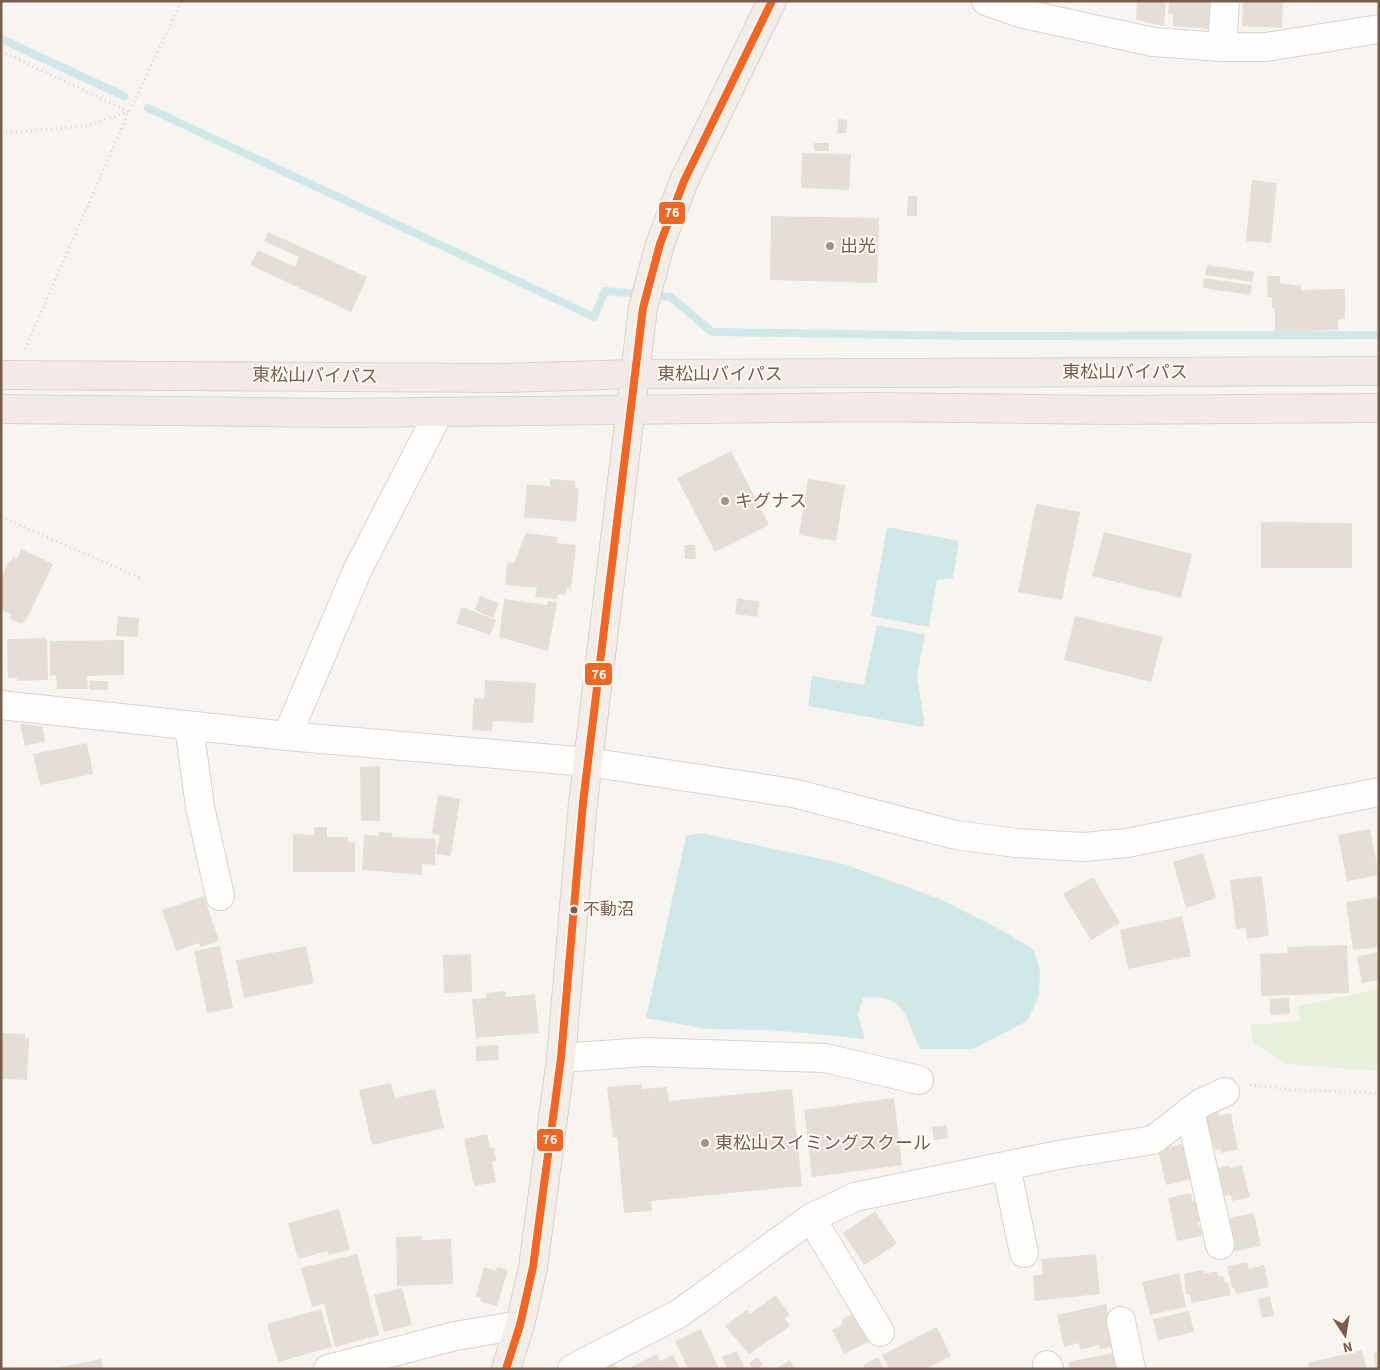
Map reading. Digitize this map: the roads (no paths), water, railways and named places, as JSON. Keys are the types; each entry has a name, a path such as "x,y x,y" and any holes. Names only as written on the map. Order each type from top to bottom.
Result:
{"highway":[{"name":"東松山バイパス","path":"9,375 504,378 635,374 1379,371"},
{"name":"東松山バイパス","path":"1,409 439,412 873,407 1110,410 1379,408"}],"main road":[{"path":"506,1369 520,1325 533,1267 561,1058 588,762 629,410 643,308 660,244 684,181 772,1"}],"street":[{"path":"986,1 1020,13 1153,42 1222,47 1276,45 1379,29"},
{"path":"1222,47 1225,1"},
{"path":"287,736 357,571 439,412"},
{"path":"1,705 287,736 588,762 792,793 956,835 1016,843 1084,847 1127,843 1379,792"},
{"path":"190,726 200,807 220,896"},
{"path":"561,1058 645,1052 825,1058 919,1080"},
{"path":"582,1366 680,1313 811,1218 855,1197 1006,1166 1153,1140 1190,1111 1225,1092"},
{"path":"1190,1111 1220,1245"},
{"path":"1006,1166 1024,1253"},
{"path":"811,1218 880,1332"},
{"path":"1121,1321 1131,1369"},
{"path":"328,1369 455,1336 520,1325"}],"waterway":[{"path":"1,39 124,96"},
{"path":"148,108 594,317 605,291 671,297 712,332 969,336 1379,335"}],"place":[{"name":"出光","path":"830,246"},
{"name":"キグナス","path":"725,501"},
{"name":"不動沼","path":"574,910"},
{"name":"東松山スイミングスクール","path":"705,1143"}]}
